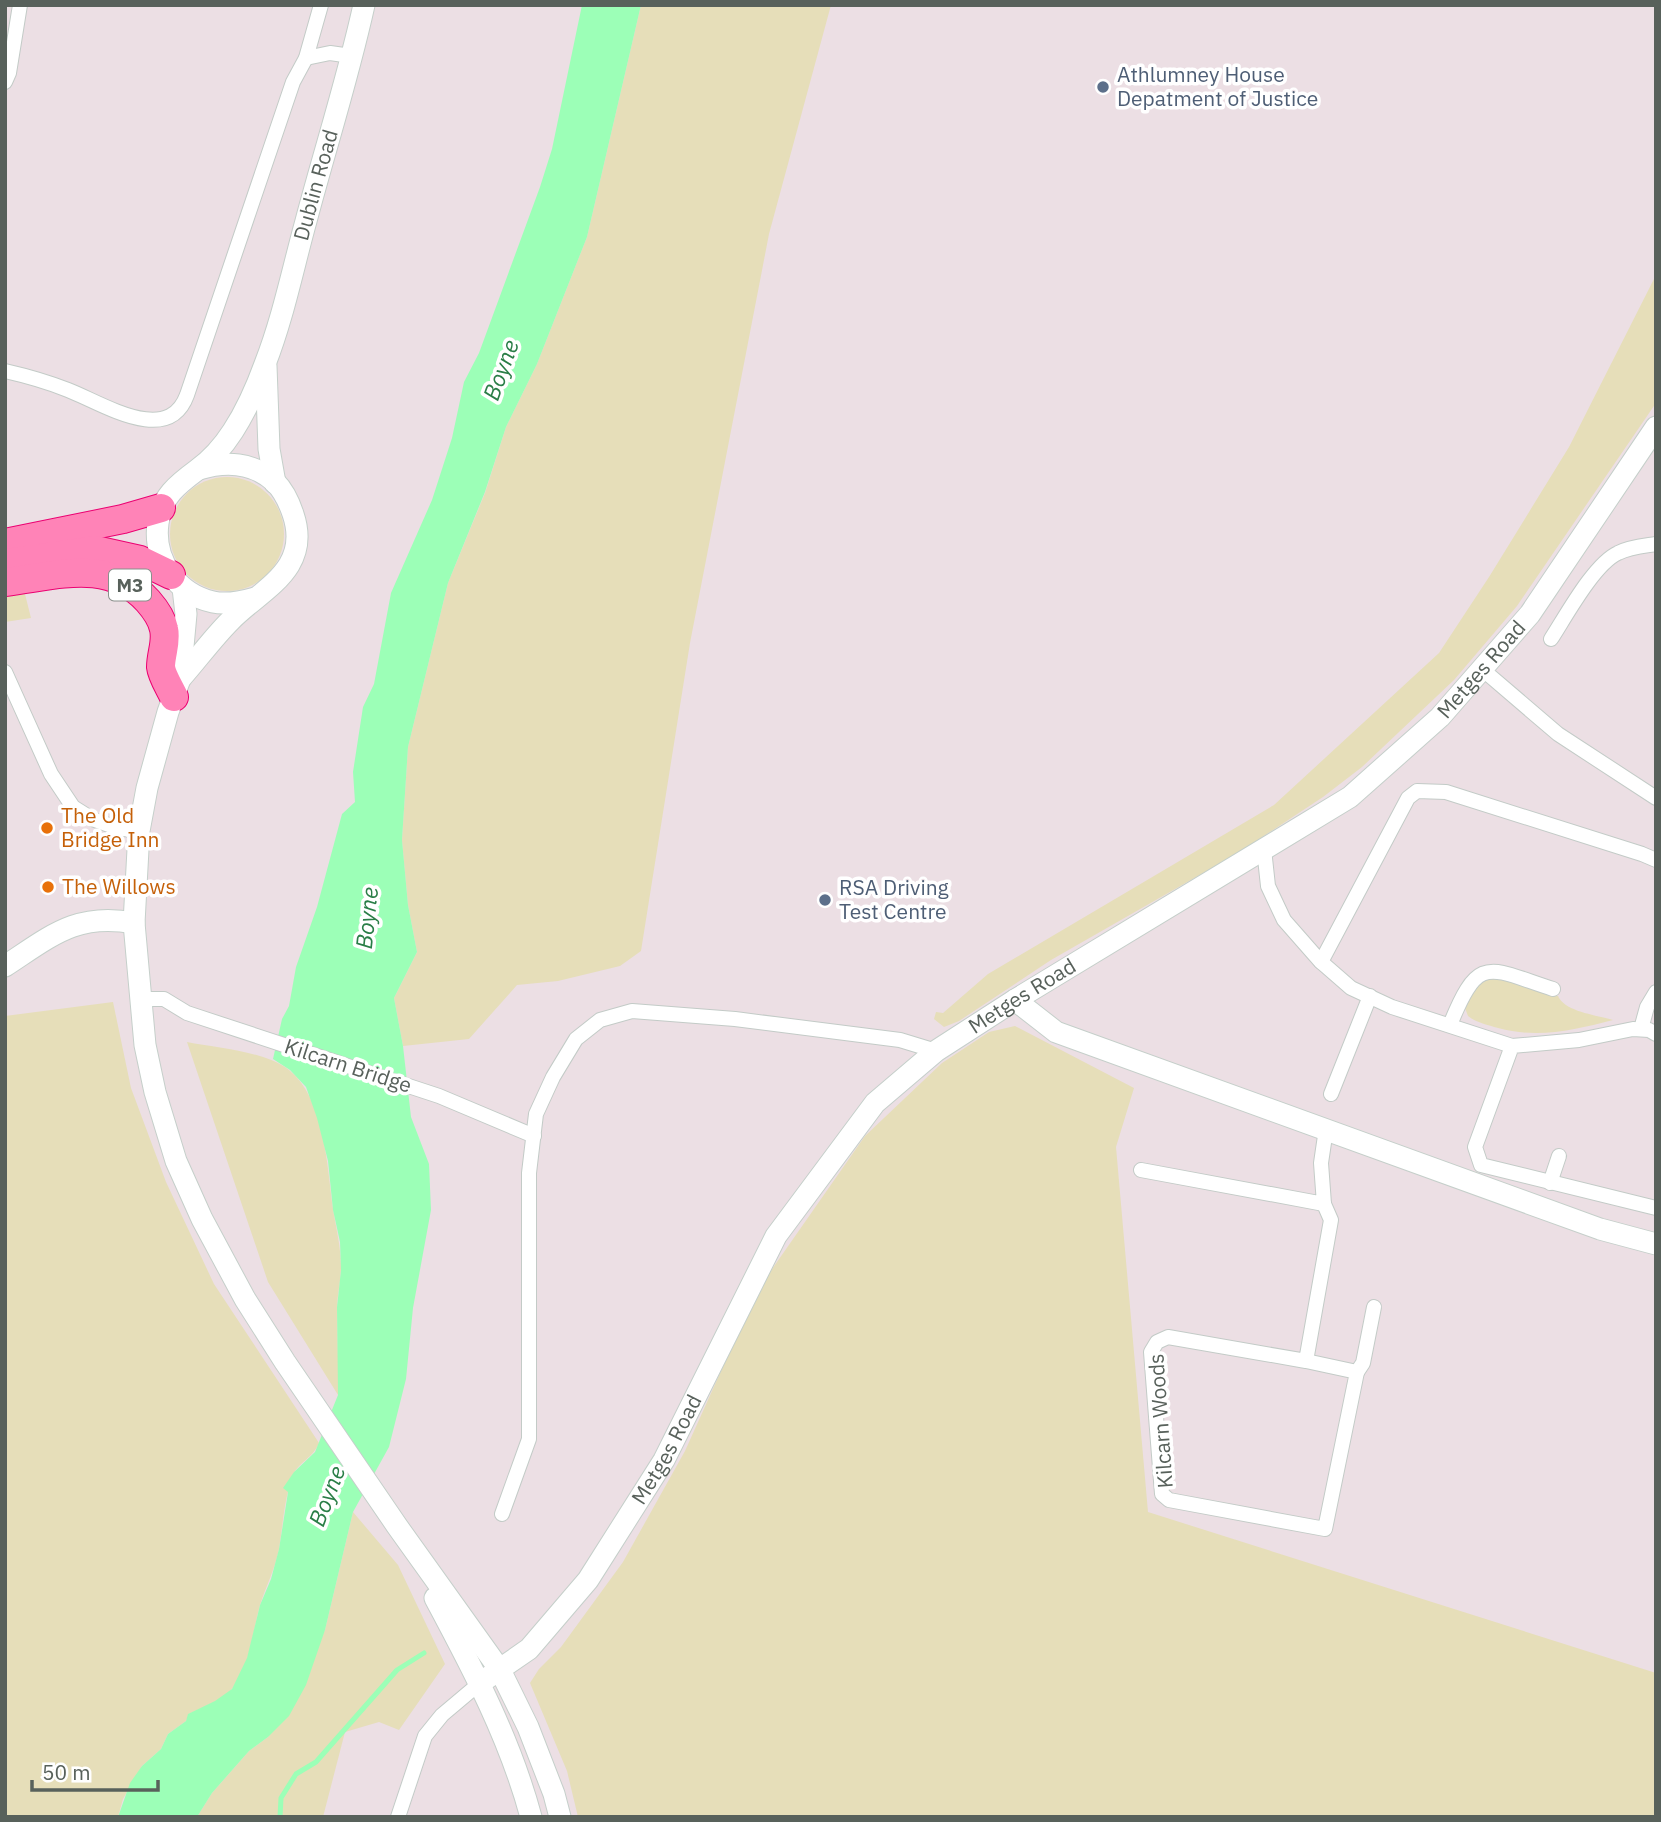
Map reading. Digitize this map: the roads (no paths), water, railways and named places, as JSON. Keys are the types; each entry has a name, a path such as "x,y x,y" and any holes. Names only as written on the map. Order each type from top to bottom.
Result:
{"highway":[{"path":"5,543 123,519 161,508"},
{"name":"M3","path":"5,563 95,550 140,560 177,582"},
{"name":"M3","path":"5,582 99,572 121,579 136,589 152,606 164,627 161,668 177,688"}],"main road":[{"name":"Dublin Road","path":"265,364 364,5"},
{"path":"265,364 234,431 199,469 183,479 168,495 157,525 159,550 177,582 186,614 177,688 153,762 139,831 134,923 145,1045 155,1092 176,1161 202,1219 285,1362 500,1670 528,1727 560,1817"},
{"path":"265,364 270,449 275,483"},
{"name":"Metges Road","path":"480,1683 529,1649 588,1580 664,1460 776,1236 875,1103 936,1051 1015,1000 1350,797 1440,717 1530,614 1656,426"},
{"path":"177,688 229,622 255,598 270,589 286,572 297,543 297,525 287,497 264,474 246,466 229,463 199,469"},
{"path":"177,582 197,597 215,603 233,604 255,598"},
{"path":"5,966 47,939 90,920 116,919 134,923"},
{"path":"1015,1000 1056,1032 1600,1229 1656,1244"},
{"path":"397,1526 480,1683 519,1773 531,1817"}],"street":[{"path":"5,82 9,73 20,5"},
{"path":"5,371 32,377 128,416 159,420 179,411 196,371 292,82 306,58 321,5"},
{"path":"306,58 330,54 351,55"},
{"path":"1551,639 1578,596 1604,563 1617,553 1656,544"},
{"path":"1482,669 1558,734 1656,798"},
{"path":"5,672 51,774 74,807 92,819 117,828 139,831"},
{"path":"1321,962 1408,798 1417,791 1446,792 1656,860"},
{"path":"1264,849 1268,886 1284,920 1321,962 1351,988 1392,1007 1512,1046 1578,1040 1633,1028 1649,1030 1656,1034"},
{"path":"1450,1026 1473,979 1487,971 1502,972 1553,989"},
{"path":"1641,1029 1647,1007 1656,992"},
{"path":"1331,1094 1370,996"},
{"name":"Kilcarn Bridge","path":"140,999 164,999 187,1013 430,1093 534,1136"},
{"path":"502,1514 529,1439 529,1173 536,1114 553,1077 576,1039 600,1020 632,1011 735,1018 900,1040 936,1051"},
{"path":"1512,1046 1475,1147 1480,1165 1656,1208"},
{"path":"1306,1362 1331,1220 1324,1204 1321,1163 1326,1129"},
{"path":"1549,1183 1559,1156"},
{"path":"1141,1170 1324,1204"},
{"name":"Kilcarn Woods","path":"1357,1372 1168,1337 1157,1342 1151,1352 1162,1494 1169,1500 1325,1529 1357,1372 1363,1363 1374,1307"},
{"path":"398,1817 425,1736 442,1715 480,1683"}],"water":[{"name":"Boyne","path":"582,5 641,5 587,237 537,364 506,427 485,492 448,583 408,747 402,840 408,905 417,952 394,998 403,1046 411,1117 429,1164 431,1210 413,1308 406,1379 389,1447 353,1512 325,1630 306,1685 289,1716 249,1751 212,1793 197,1817 118,1817 130,1783 142,1766 161,1749 168,1734 186,1721 188,1714 232,1689 247,1658 260,1605 279,1549 288,1492 283,1488 294,1472 315,1452 338,1395 337,1307 341,1270 340,1242 333,1210 328,1161 306,1087 290,1070 273,1059 282,1019 289,1006 296,967 317,907 342,814 355,802 353,772 363,707 374,684 391,593 432,500 452,438 464,382 479,353 540,187 552,149"}],"waterway":[{"path":"280,1817 281,1798 296,1774 316,1762 397,1670 424,1653"}],"place":[{"name":"Athlumney House Depatment of Justice","path":"1103,87"},
{"name":"The Old Bridge Inn","path":"47,828"},
{"name":"The Willows","path":"48,887"},
{"name":"RSA Driving Test Centre","path":"825,900"}]}
